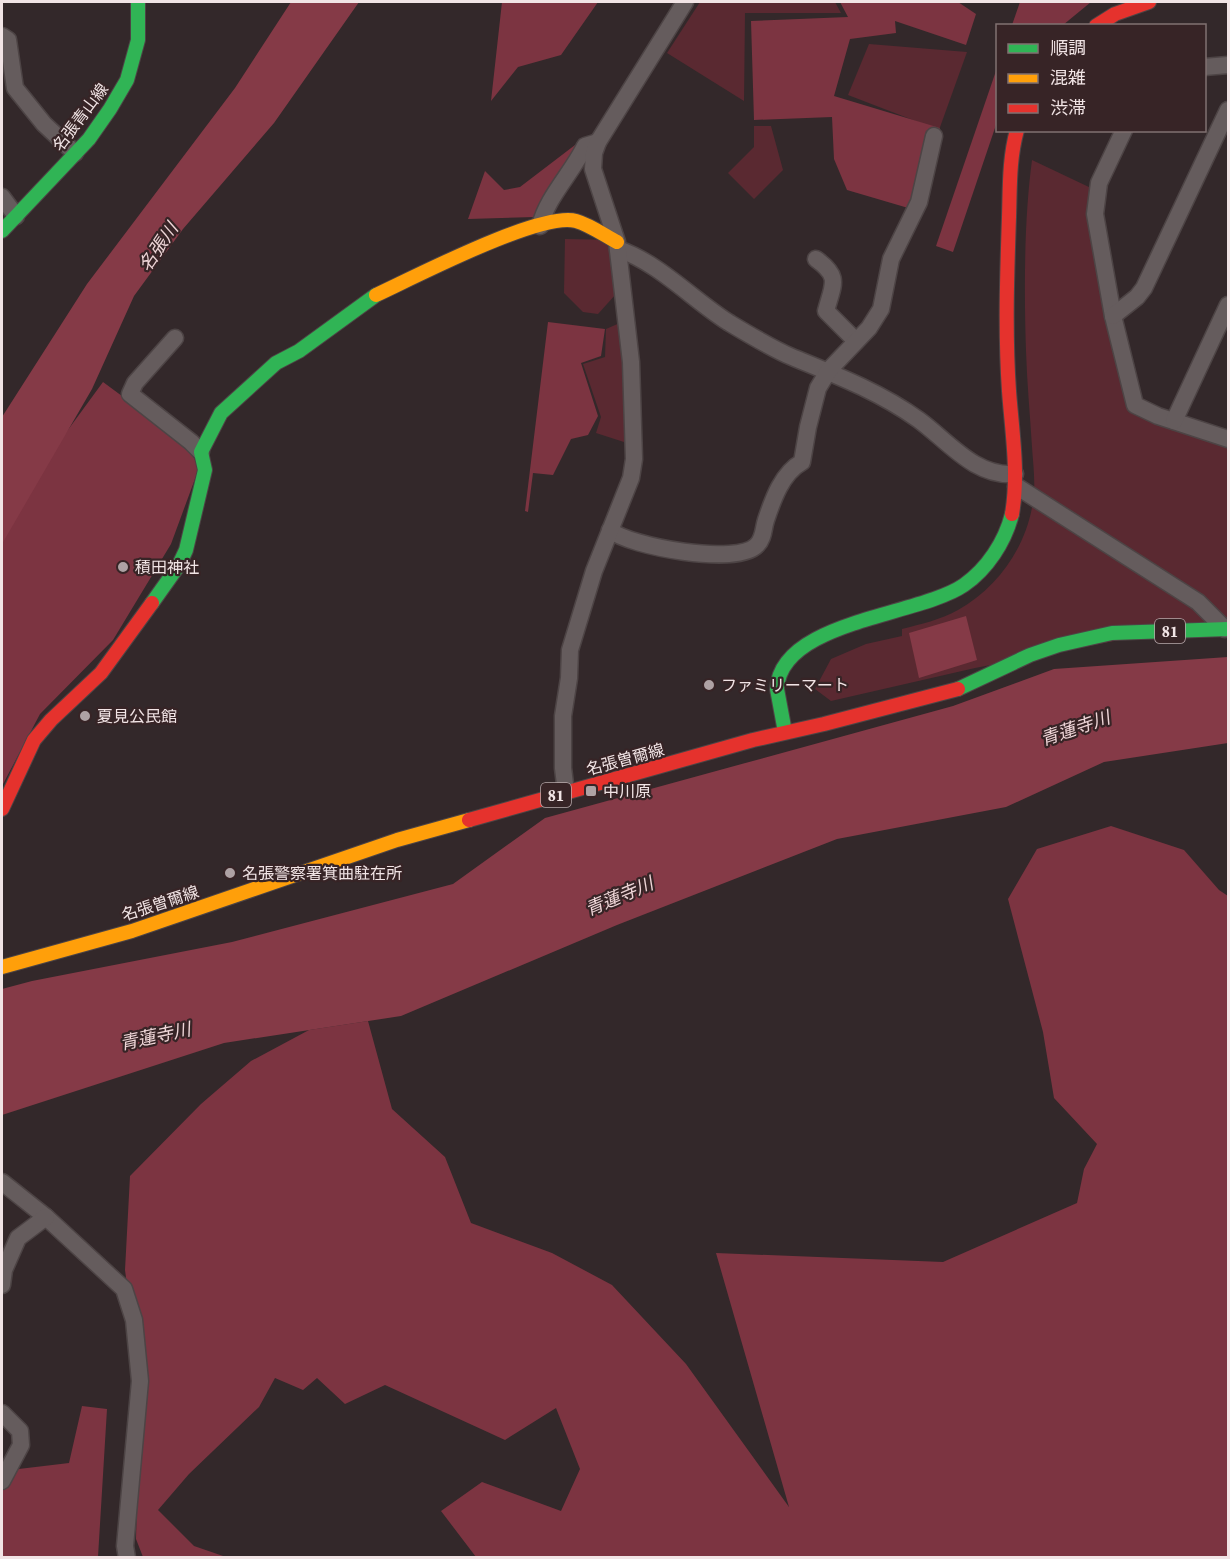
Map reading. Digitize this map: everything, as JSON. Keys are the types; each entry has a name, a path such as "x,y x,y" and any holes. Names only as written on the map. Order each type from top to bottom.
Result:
{"street":[{"name":"名張青山線","path":"2,231 75,153 110,109 127,80 138,40 138,2"},
{"path":"566,792 563,768 563,717 570,650 594,571 631,478 634,459 631,362 617,246 592,169 594,153 598,142 685,2"},
{"path":"1099,24 1142,2"},
{"path":"2,36 8,40 15,88 45,124 75,153"},
{"path":"1206,67 1228,65"},
{"path":"1113,316 1128,305 1144,288 1228,110"},
{"path":"785,732 777,683 792,653 805,643 820,636 861,621 920,605 962,586 986,564 1006,533 1016,480 1005,334 1011,165 1017,132"},
{"path":"1123,132 1099,183 1095,214 1113,316 1135,405 1158,416 1228,439"},
{"path":"610,530 617,536 664,550 718,554 753,549 762,538 768,513 784,479 795,465 802,462 818,388 829,370 878,317 891,259 902,232 919,202 934,136"},
{"path":"540,226 547,208 585,146 598,142"},
{"path":"2,197 16,216"},
{"path":"201,452 221,413 248,387 276,363 299,351 373,297 506,235 562,220 576,221 645,263 730,323 790,356 829,370 856,383 918,420 979,467 1016,480 1198,602 1227,629"},
{"path":"816,259 831,269 833,276 826,311 856,341"},
{"path":"1174,421 1228,305"},
{"path":"2,809 34,740 51,720 101,674 179,565 186,550 205,470 201,452 130,394 135,383 175,338"},
{"name":"名張曽爾線","path":"2,967 132,931 397,840 785,732 963,688 1030,655 1083,639 1112,633 1227,629"},
{"path":"2,1182 46,1217 123,1289 134,1320 140,1381 125,1546 127,1557"},
{"path":"2,1285 4,1270 18,1238 46,1217"},
{"path":"2,1413 20,1431 21,1445 2,1481"}],"shaded area":[{"path":"502,2 598,2 561,55 518,67 491,101"},
{"path":"700,2 835,2 841,13 745,13 744,101 667,53"},
{"path":"840,2 958,2 976,14 966,45 895,21 896,33 850,39 834,96 940,128 915,210 847,190 834,159 832,117 754,120 751,21 848,17"},
{"path":"1020,2 1091,2 1064,24 1012,24"},
{"path":"869,44 967,52 939,130 848,95"},
{"path":"996,71 996,125 953,252 936,246"},
{"path":"754,126 771,126 783,170 754,199 728,173 754,147"},
{"path":"575,145 578,149 535,217 468,219 485,171 504,190 520,187"},
{"path":"1032,160 1091,188 1089,219 1092,240 1108,324 1129,412 1154,423 1228,446 1228,619 975,668 831,701 815,689 831,659 866,644 902,636 902,629 958,610 973,600 1000,575 1020,545 1034,493 1026,363 1025,304 1026,231"},
{"path":"565,239 616,240 616,294 598,314 583,312 564,293"},
{"path":"548,322 605,329 601,356 581,363 598,416 588,435 571,439 553,475 533,473 528,512 525,511"},
{"path":"622,322 627,443 596,433 601,417 583,364 605,357 606,329"},
{"path":"103,382 187,444 199,468 171,544 113,640 40,714 2,786 2,520"},
{"path":"1111,826 1184,850 1219,890 1228,896 1228,1557 476,1557 441,1511 482,1482 561,1511 580,1469 556,1408 505,1440 385,1385 345,1404 317,1378 303,1390 275,1378 259,1407 189,1474 158,1510 194,1546 226,1557 143,1557 136,1539 140,1381 125,1270 130,1176 201,1104 251,1061 309,1030 368,1021 392,1109 445,1157 471,1223 552,1253 612,1285 686,1364 789,1507 716,1253 943,1262 1077,1203 1084,1169 1097,1144 1054,1098 1043,1032 1008,899 1037,849"},
{"path":"82,1406 107,1409 98,1557 2,1557 2,1471 69,1463"}],"water":[{"name":"名張川","path":"291,2 359,2 274,123 183,229 134,296 92,389 2,544 2,417 87,284 235,88"},
{"path":"966,616 977,660 919,678 909,633"},
{"name":"青蓮寺川","path":"1228,657 1228,743 1104,762 1006,807 837,839 617,925 401,1016 224,1043 2,1115 2,989 32,981 232,942 453,884 545,818 953,706 1054,669"}],"traffic: fast":[{"path":"2,231 89,139 110,109 127,80 138,40 138,2"},
{"path":"152,603 179,565 186,550 205,470 201,452 221,413 276,363 299,351 376,295"},
{"path":"785,732 777,689 784,666 801,648 826,634 943,596 964,585 994,554 1005,535 1012,514"},
{"path":"958,689 1030,655 1059,645 1112,633 1228,629"}],"traffic: slow":[{"path":"376,295 446,261 535,226 559,221 576,221 617,242"},
{"path":"2,967 132,931 397,840 469,820"}],"traffic: jam":[{"path":"1099,24 1115,14 1149,2"},
{"path":"1012,514 1015,468 1008,369 1007,304 1010,173 1017,132"},
{"path":"2,809 34,740 51,720 101,673 152,603"},
{"path":"469,820 753,740 958,689"}],"place":[{"name":"積田神社","path":"123,567"},
{"name":"ファミリーマート","path":"709,685"},
{"name":"夏見公民館","path":"85,716"},
{"name":"中川原","path":"591,791"},
{"name":"名張警察署箕曲駐在所","path":"230,873"}]}
